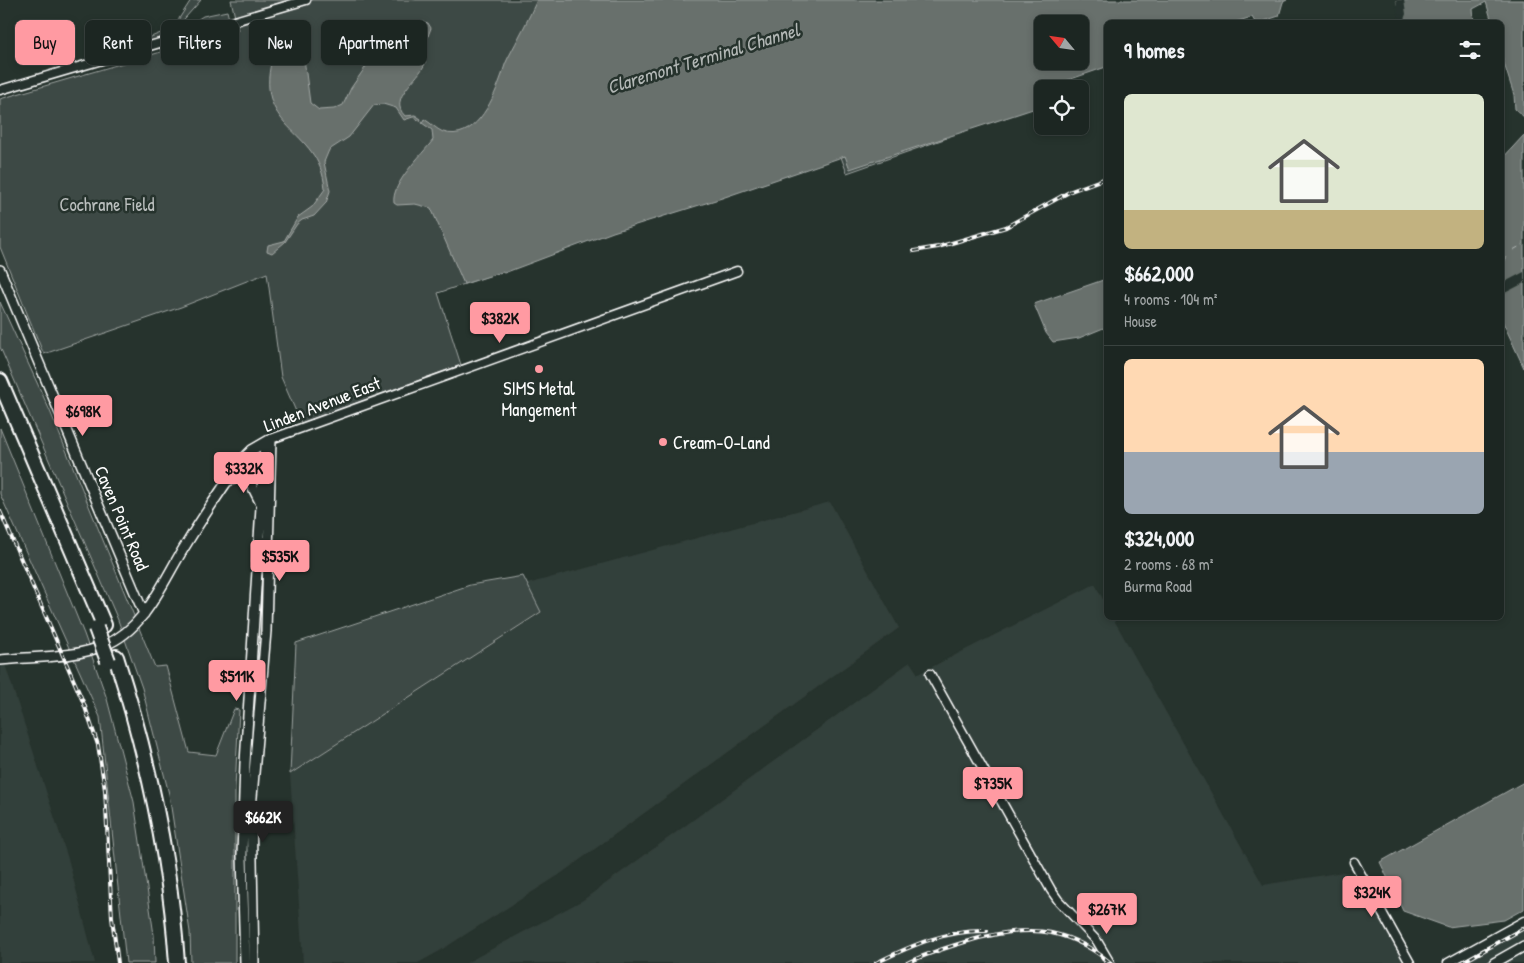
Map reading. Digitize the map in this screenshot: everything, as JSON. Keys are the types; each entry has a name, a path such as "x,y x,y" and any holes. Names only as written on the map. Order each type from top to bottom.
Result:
{"highway":[{"path":"0,382 100,626 142,742 151,781 177,963"},
{"path":"0,403 100,626"},
{"path":"167,900 168,963"}],"street":[{"path":"0,90 306,0"},
{"name":"Caven Point Road","path":"0,270 144,614"},
{"name":"Linden Avenue East","path":"0,660 60,655 94,649 107,645 120,636 144,614 186,544 245,457 268,441 737,271"},
{"path":"245,963 242,902 243,808 261,504 268,441"},
{"path":"254,963 251,809 266,631 268,441"},
{"path":"228,481 239,477 249,480 261,504"},
{"path":"930,674 1051,890 1058,900 1097,940 1110,963"},
{"path":"1354,862 1411,963"},
{"path":"1448,963 1524,921"},
{"path":"1494,963 1524,946"}],"shaded area":[{"path":"830,502 899,628 559,875 438,952 418,963 303,963 290,774 541,613 527,584"},
{"path":"1095,584 1104,601 1104,620 1114,620 1263,885 1343,872 1352,873 1359,880 1405,963 466,963 583,900 910,662 918,674"},
{"path":"0,657 3,658 69,862 95,963 0,963"},
{"path":"1524,917 1524,963 1442,963"}],"green space":[{"path":"191,0 201,0 183,20 178,20"},
{"name":"Cochrane Field","path":"231,0 617,0 503,271 438,293 461,365 301,423 281,377 267,273 181,307 44,354 0,247 0,99 116,65 151,65 151,55 161,52 161,65 239,65 239,20 236,20"},
{"path":"227,11 229,19 197,20 203,16"},
{"path":"161,33 161,38 151,41 151,37"},
{"path":"947,138 847,173 841,157 845,156"},
{"path":"0,302 50,411 155,667 166,666 189,752 216,755 234,709 239,710 235,788 235,963 191,963 190,932 169,794 142,688 118,620 0,347"},
{"path":"0,428 84,634 107,699 134,802 154,935 155,963 126,963 100,717 0,494"},
{"path":"523,576 541,612 290,774 296,643 470,585"}],"water":[{"name":"Claremont Terminal Channel","path":"537,0 1287,0 1283,2 1279,16 1267,20 1254,20 1252,17 1242,20 1104,20 1104,68 1068,80 1034,80 1034,109 850,169 845,156 722,198 613,232 504,273 464,284 431,208 415,204 397,205 394,203 394,195 402,178 433,140 432,130 422,123 424,119 443,132 454,134 464,131 473,126 487,109"},
{"path":"1396,0 1524,0 1524,117 1515,109 1514,95 1504,63 1504,20 1491,20 1486,2 1473,9 1474,20 1401,20"},
{"path":"427,23 431,28 427,38"},
{"path":"272,65 305,65 310,103 319,110 334,109 343,105 351,88 367,65 424,65 406,89 400,102 400,109 405,116 415,115 421,119 420,121 413,117 404,120 396,108 383,104 374,105 349,137 329,150 324,162 330,191 326,203 314,216 297,224 285,242 272,253 267,251 268,245 284,241 298,217 312,207 325,189 320,168 311,152 278,114 271,98 269,78"},
{"path":"1524,135 1524,368 1504,325 1504,262 1507,257 1504,258 1504,157"},
{"path":"1104,280 1104,328 1079,338 1053,342 1046,333 1034,304"},
{"path":"1524,782 1524,909 1504,920 1448,927 1403,911 1380,862"}],"pier":[{"path":"1396,0 1404,0 1406,14 1404,20 1399,20"},
{"path":"1524,272 1524,283 1504,293 1504,282"}],"ferry route":[{"path":"1513,250 1524,244"}],"railway":[{"path":"914,251 938,247 1006,227 1071,191 1104,179"},
{"path":"0,511 84,704 98,745 105,790 112,918 118,963"},
{"path":"1461,963 1524,928"},
{"path":"876,963 903,950 943,936 972,931 987,931"},
{"path":"907,963 936,951 986,936 1024,931 1059,935 1076,941 1111,963"}],"place":[{"name":"SIMS Metal Mangement","path":"539,369"},
{"name":"Cream-O-Land","path":"663,442"}]}
